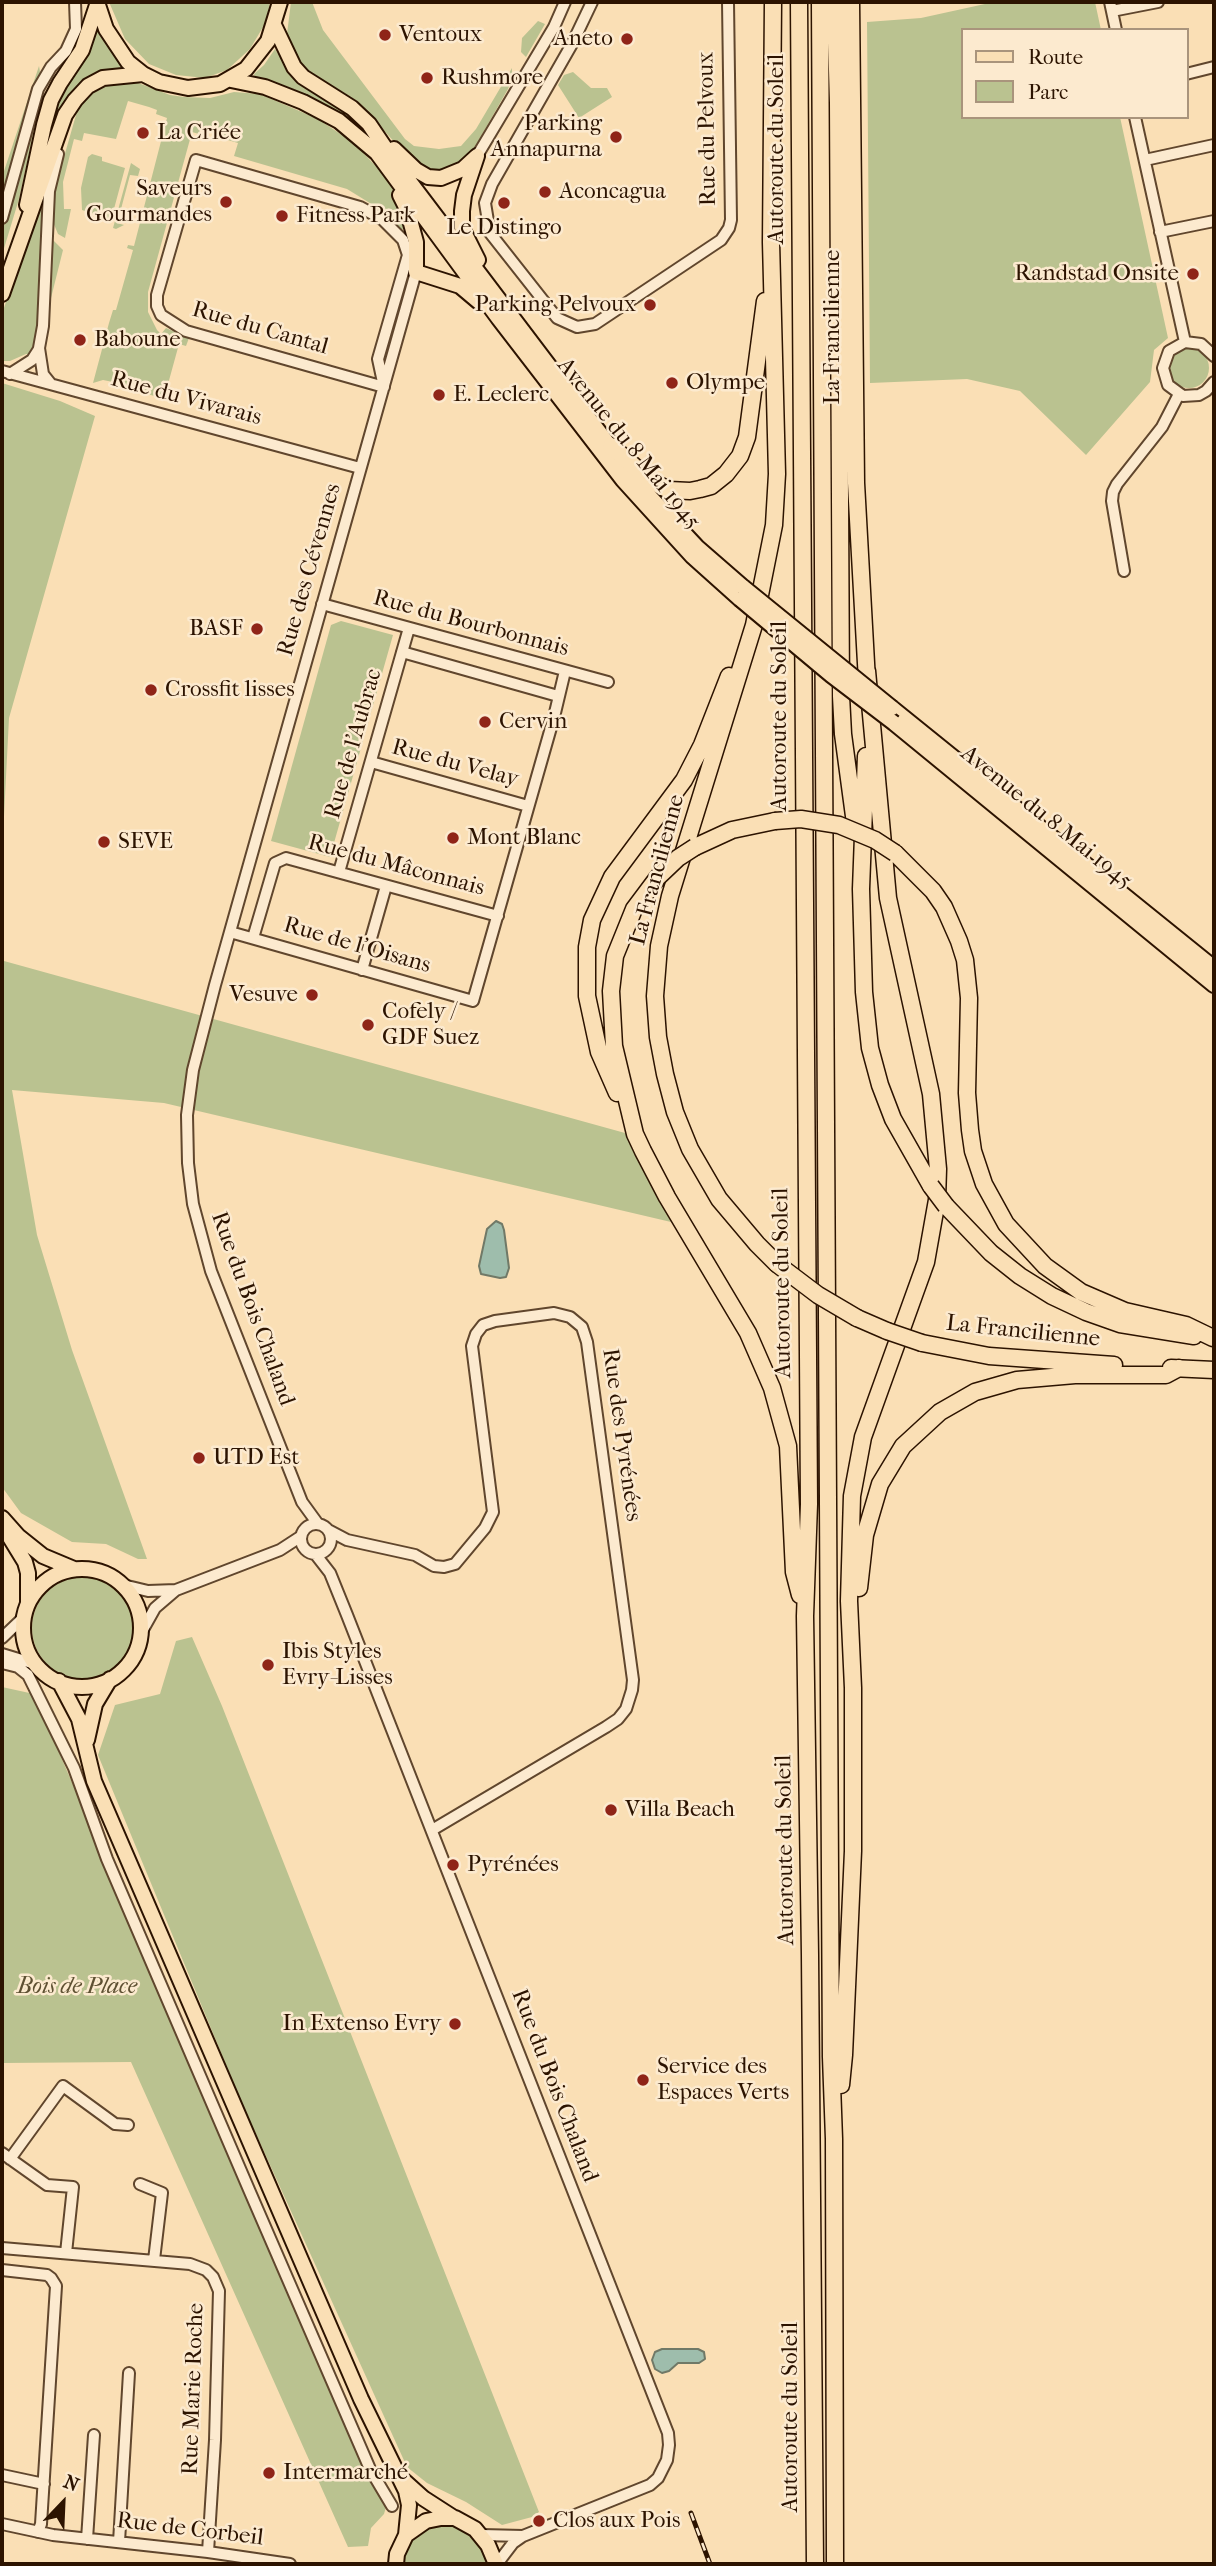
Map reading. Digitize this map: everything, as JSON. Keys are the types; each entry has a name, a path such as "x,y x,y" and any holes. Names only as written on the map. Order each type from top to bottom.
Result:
{"highway":[{"name":"La Francilienne","path":"773,2 771,243 776,474 771,540 754,625 670,896 659,946 656,996 658,1037 675,1111 690,1149 719,1199 757,1244 777,1264 818,1296 857,1318 922,1343 964,1353 1214,1370"},
{"name":"Autoroute du Soleil","path":"799,2 809,1504 805,1616 815,2564"},
{"name":"Autoroute du Soleil","path":"820,2 835,2564"},
{"path":"835,2 842,714 861,889"},
{"name":"La Francilienne","path":"851,2 856,483 867,671 866,791 861,889 864,992 874,1066 900,1136 931,1186 964,1227 1005,1265 1035,1286 1103,1318 1139,1328 1214,1338"},
{"path":"611,446 651,481 669,490 690,491 710,486 735,465 744,447 750,421 771,243"},
{"path":"771,540 732,668 702,745 674,796 612,877 597,907 589,934 586,984 594,1035 635,1134 667,1196 748,1333 772,1388 789,1446 794,1572 805,1616"},
{"path":"834,2139 844,2055 853,1851 849,1535 854,1478 872,1412 914,1302 926,1262 937,1200 938,1169 931,1094 888,898 867,671"},
{"path":"635,1134 614,1046 611,991 615,956 640,899 678,858 732,830 775,821 801,819 839,825 875,839 895,853 920,876 953,923 965,960 969,998 967,1093 973,1151 984,1184 1006,1224 1045,1266 1080,1292 1125,1311 1186,1325 1214,1338"},
{"path":"853,1688 860,1573 869,1520 875,1496 886,1472 903,1446 915,1434 940,1412 963,1398 1017,1380 1075,1375 1166,1375 1179,1368"}],"main road":[{"path":"97,3 117,47 128,62 143,74 174,86 206,88 231,80 246,69 260,53 274,25 280,2"},
{"path":"18,248 51,100 86,44 97,3"},
{"name":"Avenue du 8 Mai 1945","path":"274,25 293,68 352,108 369,124 394,161 640,486 741,593"},
{"path":"2,294 65,115 89,86 103,78 143,74"},
{"name":"Avenue du 8 Mai 1945","path":"231,80 265,87 303,102 339,121 357,135 386,166 499,319 644,505 692,556 816,649 1214,985"},
{"path":"369,124 416,170 428,177 441,178 453,174 477,156"},
{"path":"477,156 464,194 462,228 491,286"},
{"path":"386,166 407,209 416,242 416,272 460,286 499,319"},
{"name":"Avenue du 8 Mai 1945","path":"893,716 1214,968"},
{"path":"2,1518 18,1536 43,1556 74,1569 103,1572 123,1585 137,1606 141,1633 133,1657 123,1670 97,1684 78,1686 59,1681 35,1664 24,1641 29,1585 25,1562 2,1524"},
{"path":"26,1610 45,1582 74,1569"},
{"path":"86,1752 95,1704 110,1679"},
{"path":"59,1681 79,1719 94,1781 361,2399 408,2498 406,2535 393,2561"},
{"path":"397,2474 423,2498 455,2518 467,2522 482,2535 496,2564"},
{"path":"406,2535 426,2521 455,2518"}],"street":[{"path":"2,218 38,89 51,67 66,51 76,29 75,2"},
{"path":"477,156 548,36 565,2"},
{"name":"Rue du Pelvoux","path":"592,2 572,44 492,184 485,203 490,233 557,318 577,327 595,324 721,240 729,228 728,2"},
{"path":"1116,28 1112,6 1158,2"},
{"path":"1188,74 1214,68"},
{"path":"51,384 43,374 39,348 43,326 49,191 62,141 65,115"},
{"path":"1135,119 1185,342"},
{"path":"1145,160 1214,145"},
{"name":"Rue du Cantal","path":"196,160 360,207 382,219 403,240 408,255 378,359 384,387 186,331 161,315 157,306 157,295 196,160"},
{"path":"1160,232 1214,220"},
{"name":"Rue des Cévennes","path":"211,1001 416,272"},
{"path":"1214,356 1200,344 1185,342 1169,351 1163,368 1168,385 1179,394 1191,397 1199,395 1214,382"},
{"path":"6,372 32,360 39,348"},
{"name":"Rue du Vivarais","path":"6,372 360,468"},
{"path":"1124,570 1112,501 1113,492 1162,426 1179,394"},
{"name":"Rue du Bourbonnais","path":"323,604 608,682"},
{"name":"Rue de l'Aubrac","path":"340,872 409,628"},
{"name":"Rue du Bourbonnais","path":"402,652 558,696"},
{"path":"498,916 565,671"},
{"name":"Rue du Velay","path":"370,762 528,806"},
{"name":"Rue du Mâconnais","path":"253,938 275,863 282,859 292,859 498,916"},
{"path":"362,970 386,886"},
{"name":"Rue de l'Oisans","path":"230,932 473,1001 498,916"},
{"name":"Rue du Bois Chaland","path":"211,1001 193,1070 187,1115 188,1163 195,1213 211,1271 302,1502"},
{"name":"Rue des Pyrénées","path":"323,1527 347,1540 403,1551 435,1566 455,1564 485,1528 493,1512 472,1346 476,1334 483,1325 495,1321 554,1313 564,1314 577,1321 587,1342 633,1680 632,1690 626,1709 612,1723 432,1830"},
{"path":"280,1550 311,1553 328,1548 331,1536 302,1502"},
{"path":"302,1502 303,1548 311,1553"},
{"path":"123,1585 148,1591 176,1590 280,1550 302,1533 323,1527"},
{"name":"Rue des Pyrénées","path":"328,1548 347,1540"},
{"name":"Rue du Bois Chaland","path":"328,1548 330,1573 670,2445 663,2469 650,2485 523,2536 496,2564"},
{"name":"Rue du Bois Chaland","path":"311,1553 330,1573"},
{"path":"141,1633 155,1608 176,1590"},
{"path":"2,1638 26,1610"},
{"path":"2,1654 23,1658 35,1664"},
{"path":"2,1663 18,1667 28,1675 74,1768 107,1859 250,2192 370,2469 392,2506"},
{"path":"66,2253 73,2187 47,2185 6,2156 63,2085 115,2124 128,2125"},
{"path":"139,2185 162,2193 154,2260"},
{"name":"Rue Marie Roche","path":"2,2248 190,2264 206,2270 214,2277 219,2291 215,2441 208,2552"},
{"path":"2,2270 47,2275 56,2286 44,2484 38,2532"},
{"path":"119,2542 129,2373"},
{"path":"87,2539 94,2435"},
{"path":"2,2475 44,2484"},
{"name":"Rue de Corbeil","path":"2,2525 87,2539 290,2564"},
{"name":"Rue du Bois Chaland","path":"482,2535 523,2536"}],"green space":[{"path":"109,2 270,2 266,22 250,49 227,70 205,78 176,75 149,64 125,39"},
{"path":"291,2 312,2 323,30 405,139 414,146 439,149 461,146 476,129 512,68 508,89 472,152 450,170 430,172 408,157 357,101 307,70 300,62 292,50 287,34"},
{"path":"994,2 1095,2 1101,28 960,28 960,119 1120,119 1168,338 1154,350 1150,382 1086,455 1020,391 967,379 870,383 867,22 921,18"},
{"path":"538,21 545,24 526,57 521,52 522,38"},
{"path":"96,29 125,69 91,80 51,142 47,142 50,119 57,100"},
{"path":"275,49 291,75 302,85 336,103 375,143 346,119 298,93 255,78 254,74"},
{"path":"39,66 43,89 19,199 2,255 2,177"},
{"path":"573,72 591,88 607,88 612,97 579,118 558,85 564,75"},
{"path":"133,81 170,95 184,97 210,98 234,92 260,94 318,119 354,143 386,177 395,193 407,227 401,230 373,205 347,189 234,156 238,143 214,136 215,131 202,127 199,134 192,132 148,292 148,312 157,330 161,334 166,328 189,338 186,346 179,344 165,395 158,397 113,382 103,380 93,383 133,250 127,248 128,245 134,246 167,118 156,114 157,110 128,101 116,139 84,133 82,141 74,139 63,182 64,209 71,209 65,238 58,234 53,222 54,192 78,108 87,93 103,84"},
{"path":"92,154 102,157 102,161 125,168 111,220 82,210 81,188 88,157"},
{"path":"131,163 140,169 138,176 130,175 121,209 128,211 127,214 120,213 117,223 124,225 116,229 113,228"},
{"path":"43,189 47,190 37,339 31,355 2,361 2,314"},
{"path":"52,239 63,250 48,310"},
{"path":"1189,348 1197,349 1203,354 1208,360 1208,376 1203,382 1197,387 1189,388 1181,387 1175,382 1170,376 1169,368 1170,360 1175,354 1181,349"},
{"path":"2,383 60,401 95,416 9,718 2,856"},
{"path":"341,621 393,635 330,857 271,841 331,625"},
{"path":"2,929 4,961 625,1133 671,1222 164,1103 12,1090 37,1235 72,1350 147,1559 138,1559 106,1544 72,1542 21,1513 2,1487"},
{"path":"83,1577 103,1581 119,1592 130,1608 134,1628 130,1648 119,1664 103,1675 83,1679 63,1675 47,1664 36,1648 32,1628 36,1608 47,1592 63,1581"},
{"path":"192,1637 222,1706 539,2512 532,2517 502,2525 466,2502 427,2483 407,2467 241,2101 98,1755 115,1705 160,1694 176,1641"},
{"name":"Bois de Place","path":"2,1687 34,1694 363,2461 386,2507 384,2514 371,2528 368,2546 348,2547 131,2062 2,2063"},
{"path":"448,2524 469,2531 484,2550 489,2564 402,2564 410,2541 419,2533 430,2527"}],"shaded area":[{"path":"496,1221 502,1224 504,1230 509,1268 506,1277 500,1278 481,1274 479,1266 487,1229"},
{"path":"662,2349 698,2349 704,2352 705,2359 699,2363 678,2363 662,2373 655,2369 652,2360 655,2352"}],"railway":[{"path":"691,2513 710,2564"}],"place":[{"name":"Ventoux","path":"385,35"},
{"name":"Aneto","path":"627,39"},
{"name":"Rushmore","path":"427,78"},
{"name":"La Criée","path":"143,133"},
{"name":"Parking Annapurna","path":"616,137"},
{"name":"Aconcagua","path":"545,192"},
{"name":"Saveurs Gourmandes","path":"226,202"},
{"name":"Le Distingo","path":"504,203"},
{"name":"Fitness Park","path":"282,216"},
{"name":"Randstad Onsite","path":"1193,274"},
{"name":"Parking Pelvoux","path":"650,305"},
{"name":"Baboune","path":"80,340"},
{"name":"Olympe","path":"672,383"},
{"name":"E. Leclerc","path":"439,395"},
{"name":"BASF","path":"257,629"},
{"name":"Crossfit lisses","path":"151,690"},
{"name":"Cervin","path":"485,722"},
{"name":"Mont Blanc","path":"453,838"},
{"name":"SEVE","path":"104,842"},
{"name":"Vesuve","path":"312,995"},
{"name":"Cofely / GDF Suez","path":"368,1025"},
{"name":"UTD Est","path":"199,1458"},
{"name":"Ibis Styles Evry-Lisses","path":"268,1665"},
{"name":"Villa Beach","path":"611,1810"},
{"name":"Pyrénées","path":"453,1865"},
{"name":"In Extenso Evry","path":"455,2024"},
{"name":"Service des Espaces Verts","path":"643,2080"},
{"name":"Intermarché","path":"269,2473"},
{"name":"Clos aux Pois","path":"539,2521"}]}
